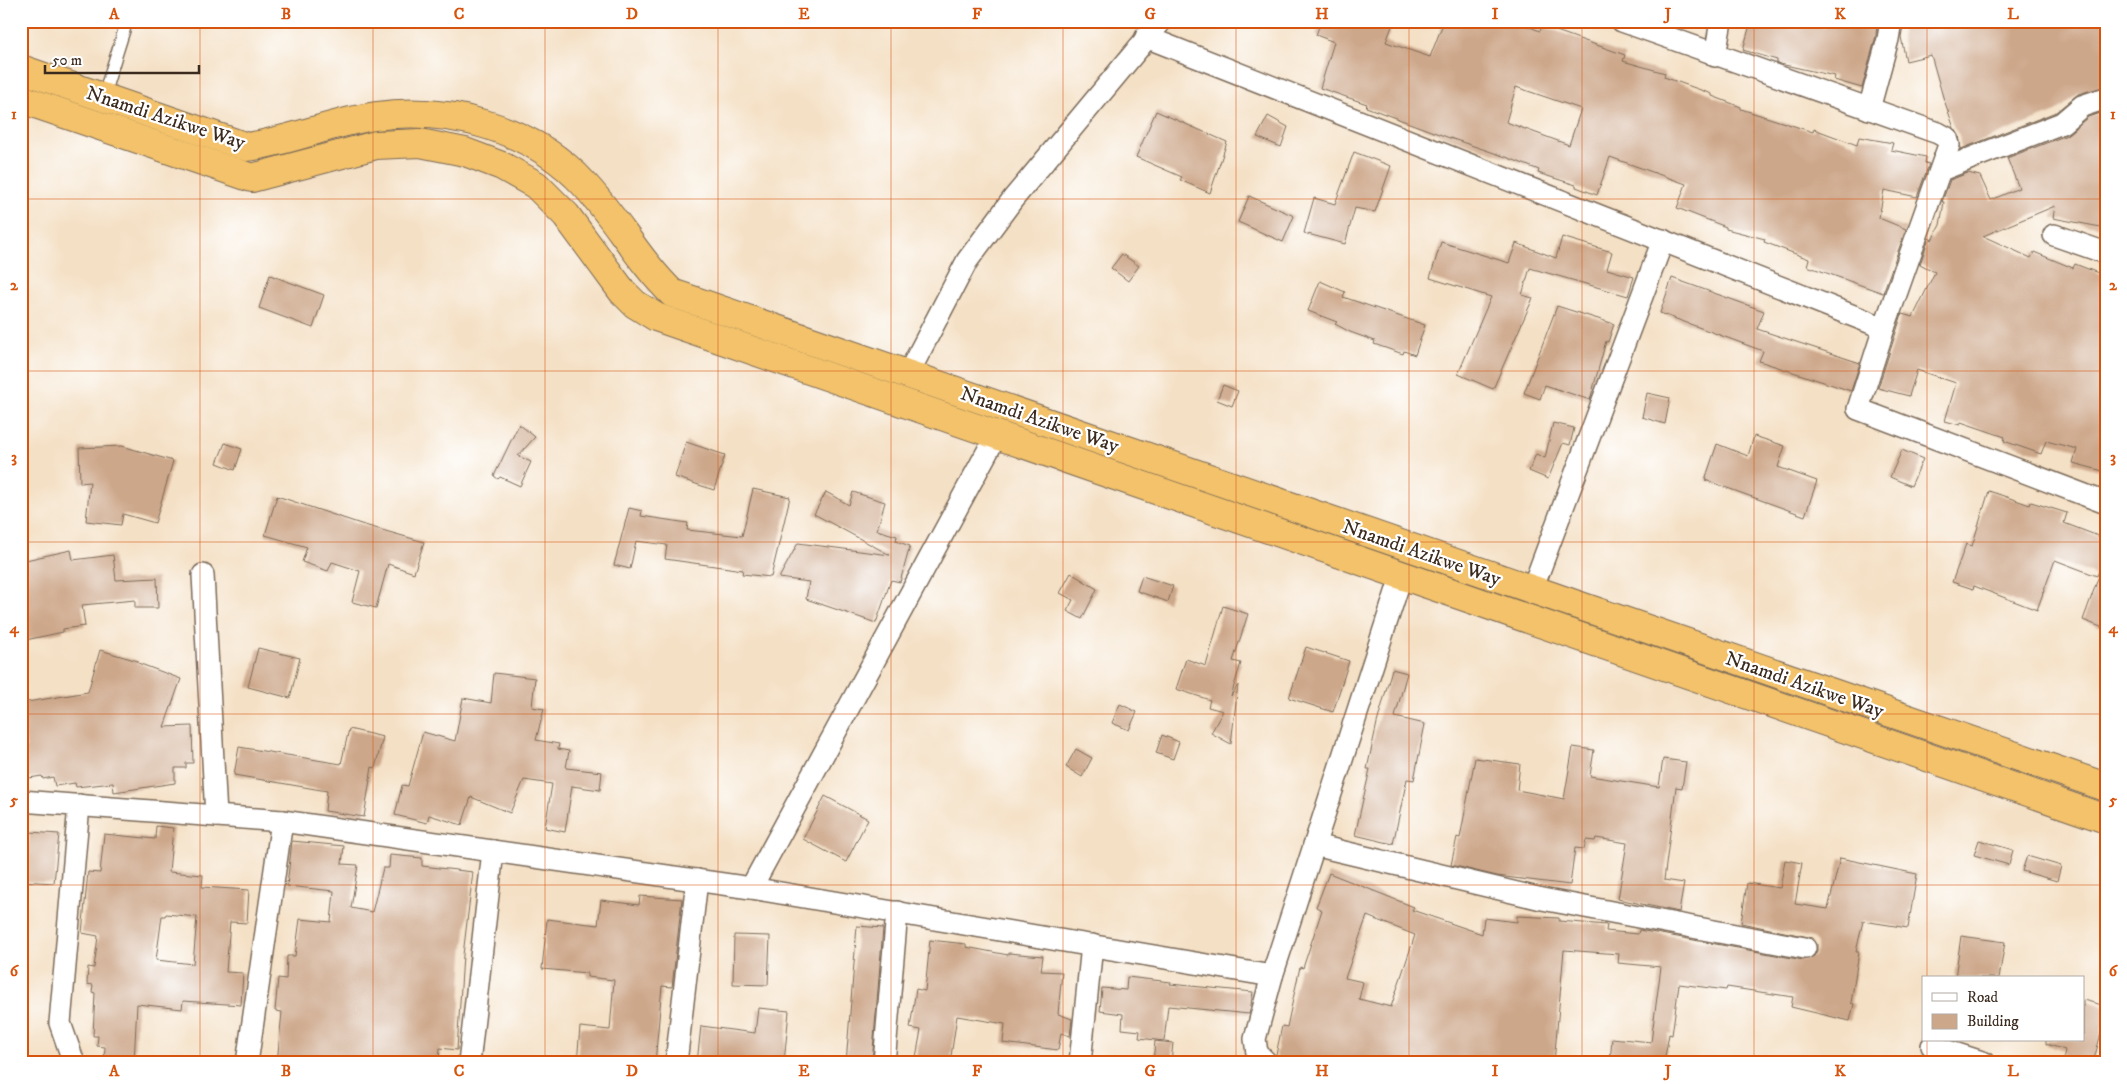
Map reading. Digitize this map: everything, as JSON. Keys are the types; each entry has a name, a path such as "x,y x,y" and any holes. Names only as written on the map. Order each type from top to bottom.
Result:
{"highway":[{"name":"Nnamdi Azikwe Way","path":"21,69 247,147 285,140 376,116 428,114 474,121 514,135 551,154 584,184 654,276 672,293 2106,787"},
{"name":"Nnamdi Azikwe Way","path":"21,99 252,178 376,145 420,143 465,152 502,166 536,184 566,215 622,291 636,304 656,317 2106,819"}],"street":[{"path":"908,374 967,261 1013,199 1160,21"},
{"path":"1622,21 1715,56 1938,133 1947,138 1949,145 1941,170 1884,328 1858,409 2106,502"},
{"path":"1715,56 1721,21"},
{"path":"1869,109 1891,21"},
{"path":"1146,37 1884,328"},
{"path":"1941,170 2062,123 2082,106 2106,98"},
{"path":"2054,235 2106,253"},
{"path":"1532,590 1663,240"},
{"path":"751,888 997,434"},
{"path":"1267,1063 1257,1053 1255,1039 1272,976 1402,574"},
{"path":"203,575 216,816"},
{"path":"21,801 282,821 751,888 1272,976"},
{"path":"74,1063 60,1023 79,805"},
{"path":"247,1063 282,821"},
{"path":"1314,845 1542,899 1805,948"},
{"path":"469,1063 493,851"},
{"path":"676,1063 697,880"},
{"path":"884,1063 897,912"},
{"path":"1080,1063 1092,945"},
{"path":"1932,1046 1984,1063"}],"lane":[{"path":"103,97 127,21"}],"building":[{"path":"1321,21 1394,21 1386,42 1430,57 1444,21 1515,21 1540,31 1542,26 1625,55 1623,61 1665,73 1664,77 1712,94 1712,96 1741,107 1741,109 1813,132 1814,129 1857,145 1859,137 1893,143 1891,150 1926,157 1925,163 1929,164 1917,197 1884,190 1879,218 1906,229 1883,293 1807,266 1809,259 1764,242 1765,239 1726,229 1726,227 1677,208 1686,184 1610,157 1597,195 1576,187 1576,185 1538,173 1539,170 1506,157 1366,107 1367,104 1320,88 1334,42 1316,35","holes":["1516,87 1581,109 1569,145 1506,122"]},
{"path":"1751,21 1795,21 1825,28 1825,21 1877,21 1876,36 1862,88 1834,80 1835,76 1780,64 1777,63 1777,60 1743,50"},
{"path":"1926,21 2103,21 2106,32 2106,86 2078,94 2056,112 1961,149 1959,135 1954,128 1943,97 1931,55 1906,61 1901,37 1903,26"},
{"path":"1156,111 1227,142 1210,193 1180,180 1182,177 1136,157"},
{"path":"2106,111 2106,228 2053,218 2055,206 1983,236 2031,258 2034,252 2073,268 2075,264 2106,276 2106,460 2103,471 2073,463 2077,449 2046,441 2041,454 2004,441 2005,437 1961,422 1960,425 1945,421 1956,383 1917,370 1909,396 1878,388 1902,314 1913,317 1935,272 1920,264 1929,238 1932,240 1940,225 1944,202 1942,202 1950,180 1968,173 1980,176 1991,200 2019,188 2007,158 2067,135 2088,117"},
{"path":"1268,116 1288,127 1281,147 1257,137"},
{"path":"1354,152 1391,166 1375,212 1355,208 1345,244 1304,233 1314,198 1335,204"},
{"path":"1249,196 1294,216 1283,242 1238,222"},
{"path":"1562,237 1612,252 1607,269 1634,277 1628,296 1530,268 1522,295 1533,298 1493,389 1458,374 1491,297 1430,278 1441,242 1509,263 1516,243 1556,258"},
{"path":"1122,254 1139,266 1128,281 1111,268"},
{"path":"270,275 324,295 313,328 259,308"},
{"path":"1672,278 1764,311 1757,329 1860,363 1851,391 1759,361 1763,351 1660,313"},
{"path":"1320,281 1345,292 1343,297 1425,325 1415,355 1404,351 1403,354 1374,344 1375,341 1350,332 1335,324 1337,322 1308,311"},
{"path":"1557,306 1614,324 1608,342 1606,341 1590,400 1545,385 1540,399 1524,393"},
{"path":"1223,385 1238,391 1232,406 1217,400"},
{"path":"1647,393 1670,398 1665,424 1642,417"},
{"path":"1553,423 1574,428 1570,445 1563,443 1548,479 1529,471 1536,454 1545,458"},
{"path":"519,424 535,437 518,456 531,462 520,486 494,476"},
{"path":"1754,436 1785,446 1778,467 1817,481 1805,516 1705,480 1717,444 1748,456"},
{"path":"686,442 725,455 714,490 675,477"},
{"path":"225,443 242,449 235,470 217,463"},
{"path":"122,446 173,461 155,523 123,514 121,525 86,521 90,482 80,483 79,448"},
{"path":"1902,450 1923,459 1911,486 1890,477"},
{"path":"753,489 790,497 771,577 742,574 743,570 665,559 667,545 636,541 630,569 614,565 629,508 642,511 641,516 688,523 687,530 742,536"},
{"path":"1989,491 2030,505 2031,502 2067,513 2064,523 2106,539 2106,551 2097,576 2055,560 2037,610 1974,586 1973,589 1952,582 1966,544 1972,546"},
{"path":"826,492 849,505 853,492 885,502 877,530 897,536 896,541 910,546 900,582 891,580 876,623 806,599 809,582 779,578 798,543 890,555 814,514"},
{"path":"277,496 361,524 424,542 414,573 388,564 376,608 352,602 360,571 332,562 328,571 302,562 307,547 265,535"},
{"path":"71,550 73,560 113,555 116,580 157,578 158,608 135,608 135,600 82,605 85,626 63,629 63,632 21,641 21,561"},
{"path":"2104,562 2106,563 2106,629 2083,620"},
{"path":"1071,573 1097,589 1082,619 1067,611 1073,600 1060,593"},
{"path":"1142,576 1173,586 1168,602 1137,591"},
{"path":"1223,606 1248,614 1233,661 1241,663 1231,696 1238,685 1231,744 1211,733 1223,711 1208,707 1210,700 1176,689 1186,659 1206,666"},
{"path":"1306,647 1349,661 1333,712 1289,698"},
{"path":"258,648 300,658 290,698 248,687"},
{"path":"100,650 138,661 138,663 181,679 164,727 192,726 193,763 186,763 186,768 175,768 175,783 114,792 113,783 76,787 75,783 55,786 53,777 43,779 42,776 23,779 21,749 26,748 21,703 88,692"},
{"path":"1392,669 1407,673 1395,717 1425,724 1414,780 1407,779 1393,844 1355,835 1370,769 1367,769 1377,723"},
{"path":"494,673 535,678 532,707 544,709 536,740 559,744 558,749 569,751 566,768 602,772 600,790 572,786 565,832 545,828 552,784 524,780 510,813 471,797 462,825 429,815 427,823 395,815 402,785 408,786 423,732 455,741 463,698 491,703"},
{"path":"1120,704 1137,712 1129,730 1112,723"},
{"path":"349,729 383,737 375,768 372,767 364,817 325,811 327,791 234,775 239,747 341,764"},
{"path":"1162,735 1179,742 1173,759 1156,753"},
{"path":"1573,747 1594,750 1590,776 1659,787 1663,759 1686,762 1682,788 1676,787 1664,880 1684,883 1679,912 1618,899 1627,843 1596,838 1595,841 1586,840 1584,849 1575,848 1570,885 1497,876 1451,865 1457,837 1460,838 1475,758 1520,764 1517,790 1564,799"},
{"path":"1076,749 1092,758 1082,777 1066,767"},
{"path":"825,796 868,819 846,862 803,839"},
{"path":"156,826 173,828 169,872 203,875 202,887 249,890 247,923 230,922 226,972 243,973 241,1005 183,1001 182,1009 137,1004 134,1063 104,1063 105,1047 97,1046 98,1036 93,1036 95,993 92,992 93,985 87,984 88,967 94,968 98,936 82,933 88,872 100,873 104,834 155,839","holes":["166,914 197,917 193,964 156,960 162,916"]},
{"path":"30,832 59,834 54,883 21,881 21,848 28,849"},
{"path":"1979,840 2013,850 2009,865 1974,855"},
{"path":"292,841 344,846 342,864 358,865 351,908 372,912 383,868 389,868 390,855 422,858 422,866 473,872 463,955 457,1050 440,1048 439,1063 277,1063 282,1012 275,1011 278,978 286,979 287,956 295,956 300,919 331,922 334,891 287,886"},
{"path":"2027,856 2061,866 2057,881 2022,871"},
{"path":"1840,858 1917,874 1908,928 1863,921 1856,952 1859,952 1851,1003 1854,1004 1850,1021 1791,1007 1793,997 1727,987 1726,990 1679,984 1672,1035 1669,1034 1664,1063 1610,1063 1612,1038 1651,1042 1661,967 1618,963 1619,954 1564,950 1554,1063 1286,1063 1279,1062 1276,1055 1282,1026 1287,1027 1300,967 1303,968 1322,910 1316,907 1329,873 1414,907 1412,910 1482,934 1484,918 1517,922 1517,916 1559,918 1559,921 1607,925 1606,931 1638,934 1639,930 1803,960 1814,956 1817,951 1817,944 1813,938 1741,923 1747,883 1780,888 1785,860 1802,863 1795,904 1828,909","holes":["1367,916 1415,935 1391,1007 1359,999 1363,982 1345,978"]},
{"path":"640,896 682,899 672,987 662,986 655,1063 577,1063 580,1027 610,1030 614,980 587,977 587,973 542,969 547,919 598,925 601,900 639,905"},
{"path":"857,926 883,928 872,1063 846,1063"},
{"path":"734,935 770,936 768,985 733,984"},
{"path":"1961,936 2005,942 1999,976 1955,976"},
{"path":"930,940 966,944 966,947 1008,955 1008,953 1043,956 1041,971 1062,972 1058,1014 1072,1019 1070,1036 1061,1033 1058,1050 1003,1043 1005,1024 957,1016 950,1063 915,1063 921,1030 910,1028 916,989 925,991"},
{"path":"1127,977 1171,982 1170,984 1253,992 1249,1014 1168,1006 1164,1041 1139,1038 1140,1031 1122,1029 1123,1014 1100,1011 1102,988 1126,990"},
{"path":"2084,1000 2106,1006 2106,1015 2093,1063 2073,1063 2063,1060 2065,1050 2046,1044 2046,1042 2084,1042"},
{"path":"758,1008 789,1011 784,1063 697,1063 701,1026 755,1033"},
{"path":"1155,1041 1173,1043 1171,1063 1153,1063"}]}
